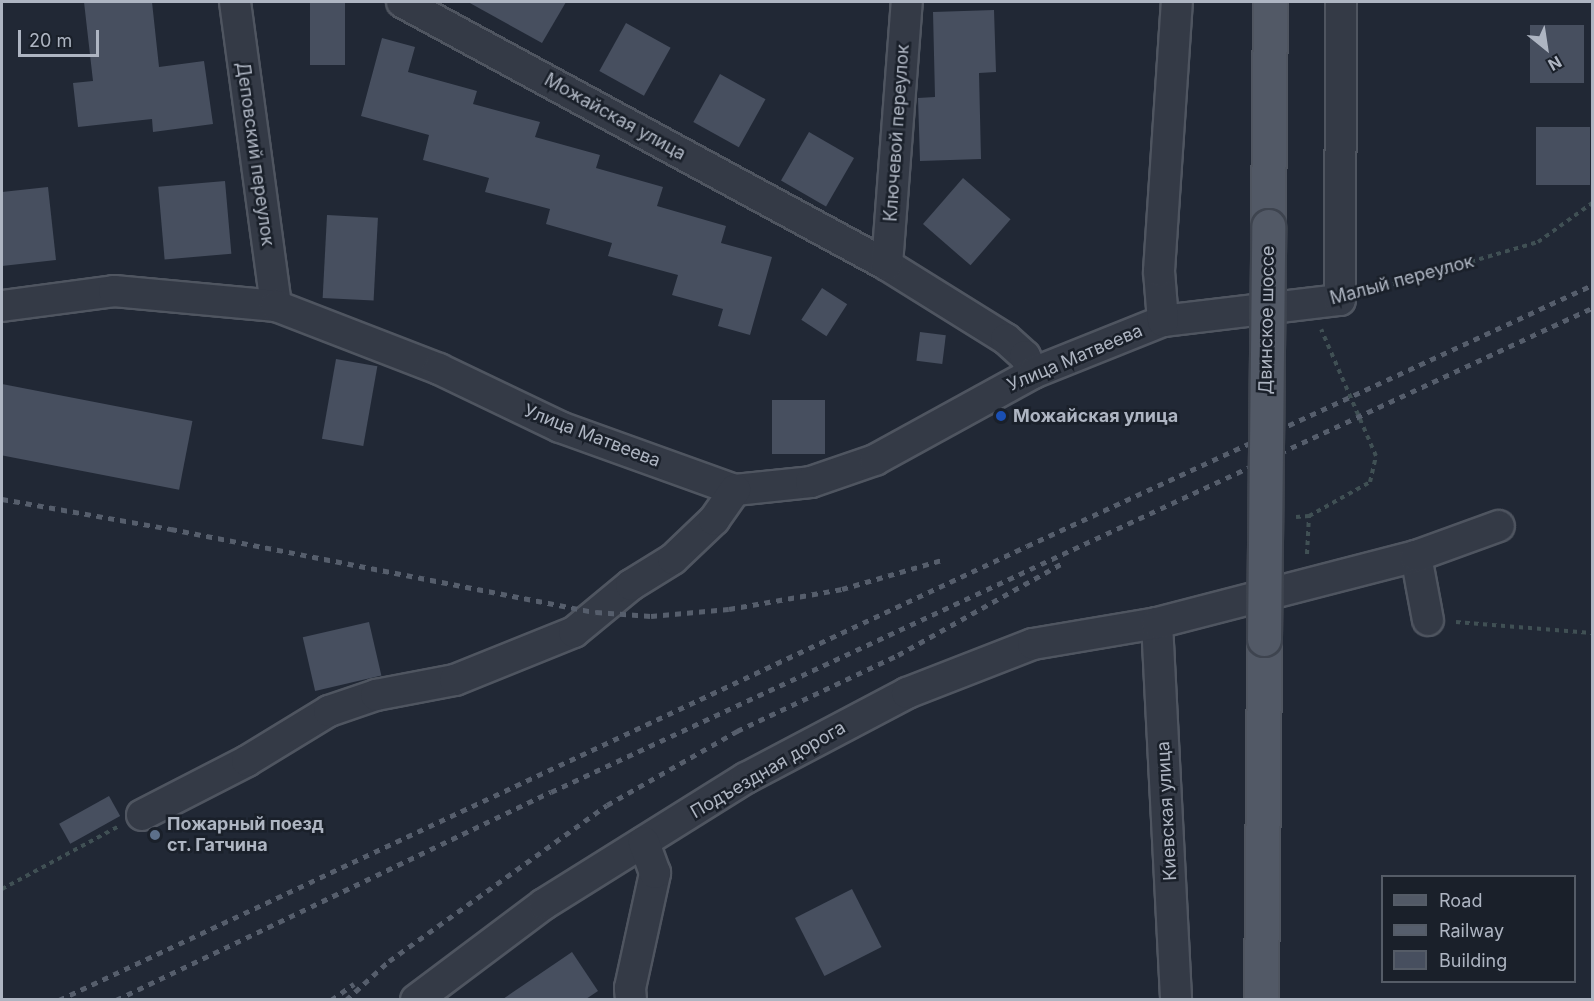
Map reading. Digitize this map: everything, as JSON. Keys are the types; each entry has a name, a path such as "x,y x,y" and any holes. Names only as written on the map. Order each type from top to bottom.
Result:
{"main road":[{"name":"Двинское шоссе","path":"1261,999 1270,2"}],"street":[{"name":"Деповский переулок","path":"235,2 276,306"},
{"name":"Можайская улица","path":"402,2 887,265 1006,339 1025,356 1033,373"},
{"name":"Ключевой переулок","path":"887,265 907,2"},
{"path":"1163,321 1160,272 1178,2"},
{"path":"1340,300 1341,2"},
{"name":"Улица Матвеева","path":"2,306 114,291 276,306 439,369 560,427 735,490 811,482 875,460 1033,373 1163,321"},
{"name":"Малый переулок","path":"1163,321 1340,300"},
{"path":"142,814 247,761 329,711 376,695 455,680 574,632 631,585 673,559 714,520 735,490"},
{"name":"Подъездная дорога","path":"416,999 544,904 747,778 907,693 1033,644 1157,622 1416,556 1499,526"},
{"path":"1416,556 1428,620"},
{"name":"Киевская улица","path":"1157,622 1176,999"},
{"path":"631,999 630,988 655,873 645,842"}],"path":[{"name":"Малый переулок","path":"1340,300 1538,242 1593,203"},
{"path":"1296,517 1309,516 1370,482 1376,456 1318,324"},
{"path":"1428,620 1593,633"},
{"path":"2,889 142,814"}],"building":[{"path":"84,2 152,2 159,67 204,61 213,124 153,132 152,119 78,127 73,83 93,81"},
{"path":"310,2 345,2 345,65 310,65"},
{"path":"468,2 566,2 542,43"},
{"path":"994,10 996,72 979,73 981,159 920,161 918,98 935,97 933,12"},
{"path":"626,23 671,48 644,96 599,71"},
{"path":"1530,25 1584,25 1584,83 1530,83"},
{"path":"382,38 415,47 408,72 477,91 473,104 540,122 535,137 600,155 596,168 663,187 657,206 726,226 721,243 772,257 750,335 718,326 723,309 672,295 678,275 608,256 612,243 546,224 550,209 485,192 489,178 423,160 429,135 361,116"},
{"path":"720,74 765,99 739,147 693,122"},
{"path":"1536,127 1590,127 1590,185 1536,185"},
{"path":"809,132 854,158 826,206 781,180"},
{"path":"963,178 1011,219 971,265 923,224"},
{"path":"225,181 231,254 165,260 158,187"},
{"path":"48,187 56,260 2,266 2,192"},
{"path":"327,215 378,218 374,301 323,298"},
{"path":"822,288 847,304 826,336 801,320"},
{"path":"920,332 946,335 942,364 916,361"},
{"path":"336,359 377,366 363,446 322,439"},
{"path":"2,384 192,421 179,490 2,455"},
{"path":"772,400 825,400 825,454 772,454"},
{"path":"369,622 381,676 315,691 303,637"},
{"path":"109,796 120,816 70,844 59,824"},
{"path":"852,889 882,947 824,976 795,918"},
{"path":"572,952 598,991 586,999 503,999"}],"railway":[{"path":"59,1000 1027,546 1592,285"},
{"path":"116,1000 551,792 1592,308"},
{"path":"2,499 171,529 596,612 651,616 729,609 842,589 945,559"},
{"path":"346,1000 389,961 607,805 737,731 898,655 1061,564"},
{"path":"331,1000 354,984"}],"place":[{"name":"Можайская улица","path":"1001,416"},
{"name":"Пожарный поезд ст. Гатчина","path":"155,835"}]}
